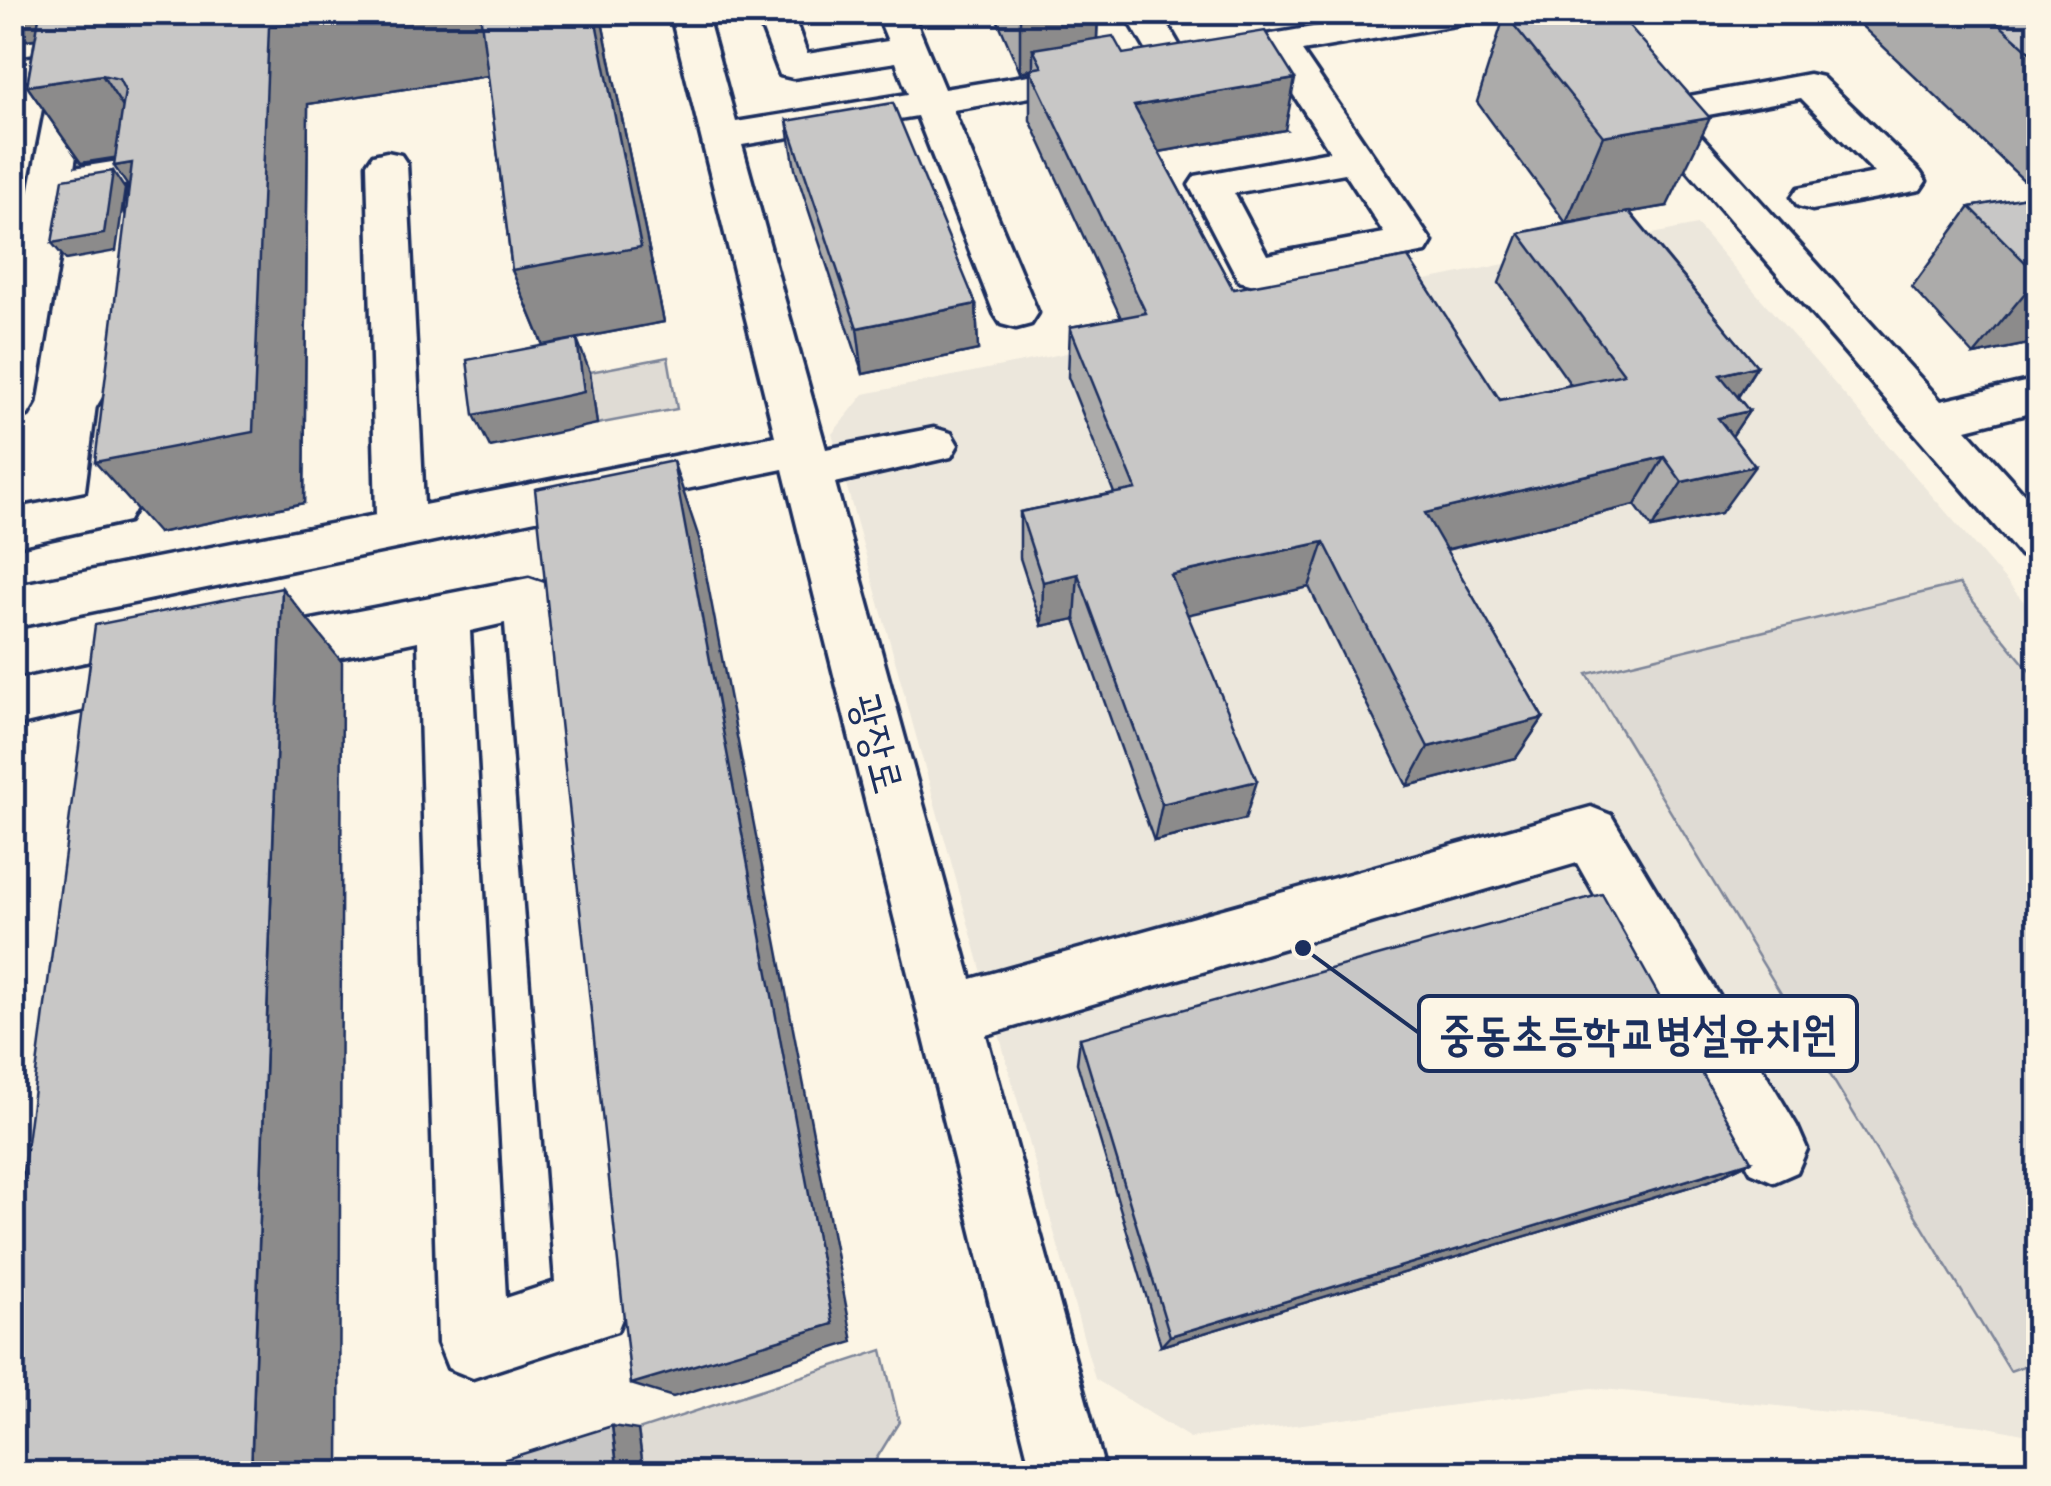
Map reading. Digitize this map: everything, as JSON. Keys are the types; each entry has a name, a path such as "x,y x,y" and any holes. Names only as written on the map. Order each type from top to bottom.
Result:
{"street":[{"path":"12,402 82,12"},
{"name":"광장로","path":"688,12 1068,1474"},
{"path":"774,12 793,67 909,49"},
{"path":"894,12 1016,313"},
{"path":"1142,12 1171,62"},
{"path":"720,137 1467,12"},
{"path":"1568,12 2038,541"},
{"path":"1279,44 1355,158"},
{"path":"12,71 133,53"},
{"path":"1658,113 1808,85 1906,181 1812,198"},
{"path":"387,164 401,528"},
{"path":"53,184 151,168 142,243"},
{"path":"12,528 110,508 126,376"},
{"path":"1931,420 2038,395"},
{"path":"12,607 401,528 804,459 934,444"},
{"path":"12,704 443,614 529,598 592,1306 472,1343 443,614"},
{"path":"950,1015 1590,833 1774,1150"}],"shaded area":[{"path":"1697,225 2038,618 2038,1437 1983,1426 1592,1388 1190,1438 1095,1379 832,434 864,394"},
{"path":"668,357 677,409 597,424 590,372"},
{"path":"1959,584 2038,681 2038,1361 2010,1371 1587,674"},
{"path":"882,1350 899,1422 867,1474 644,1473 638,1430"}],"building":[{"path":"40,12 365,12 269,27 253,432 95,462 132,163 114,166 125,91 119,79 102,75 27,86"},
{"path":"480,12 594,12 641,247 512,270"},
{"path":"1617,12 1710,118 1603,136 1505,14"},
{"path":"1985,12 2038,12 2038,59"},
{"path":"1265,31 1295,79 1134,106 1233,289 1408,257 1500,400 1624,374 1519,233 1629,212 1757,366 1720,375 1749,411 1718,418 1755,466 1682,482 1664,457 1425,513 1543,718 1428,747 1324,542 1171,575 1257,781 1162,804 1078,574 1043,582 1020,512 1136,489 1070,327 1146,313 1030,69 1042,67 1033,49 1113,36 1123,54"},
{"path":"893,103 976,304 857,328 787,121"},
{"path":"113,171 104,234 52,243 63,179"},
{"path":"2038,195 2038,275 1970,207"},
{"path":"577,339 584,392 474,415 467,360"},
{"path":"673,461 833,1324 631,1384 535,489"},
{"path":"282,588 251,1474 12,1474 12,1256 95,625"},
{"path":"1602,894 1751,1161 1170,1336 1080,1038"},
{"path":"612,1426 618,1474 458,1474"}],"place":[{"name":"중동초등학교병설유치원","path":"1303,948"}]}
